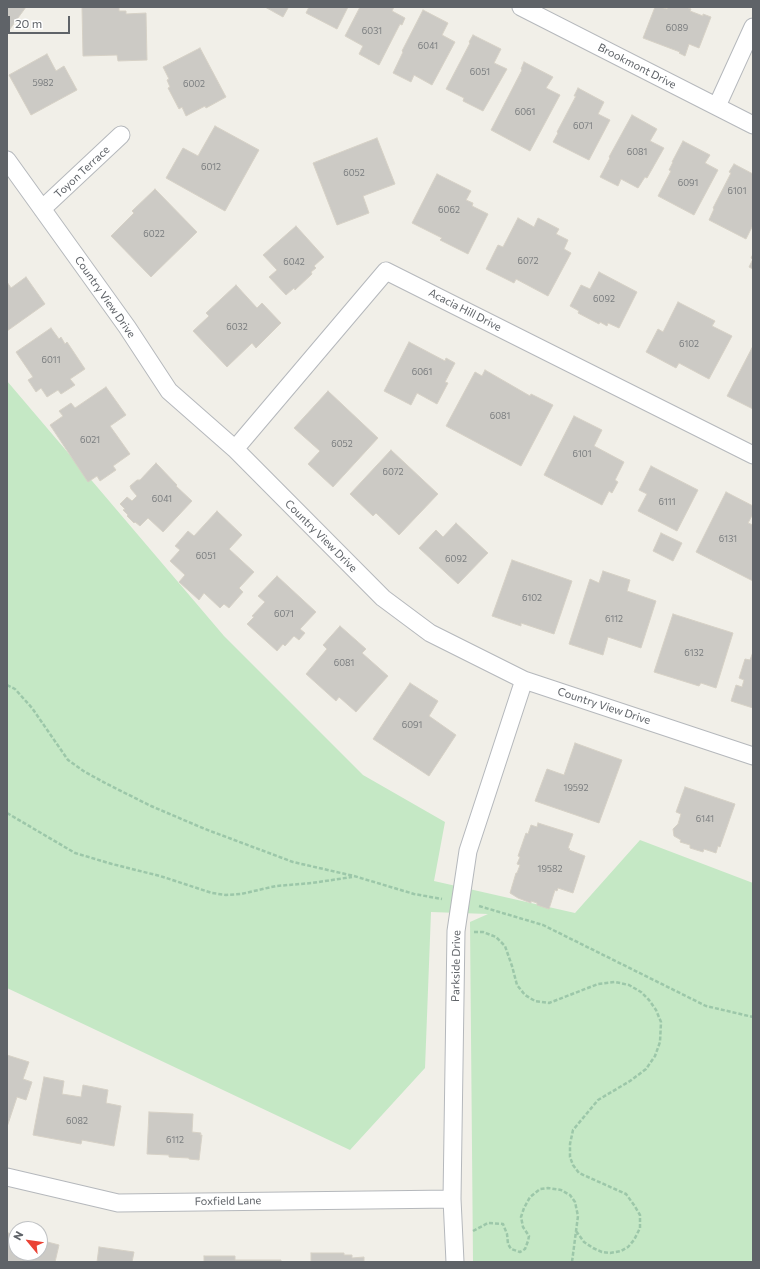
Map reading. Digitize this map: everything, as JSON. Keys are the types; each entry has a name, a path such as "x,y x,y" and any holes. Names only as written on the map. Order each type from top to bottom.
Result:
{"street":[{"name":"Brookmont Drive","path":"521,7 753,125"},
{"path":"717,106 753,27"},
{"name":"Toyon Terrace","path":"42,209 121,135"},
{"name":"Country View Drive","path":"7,160 127,327 170,392 235,449 383,598 430,633 524,680 753,756"},
{"name":"Acacia Hill Drive","path":"235,449 386,271 753,454"},
{"name":"Parkside Drive","path":"455,1262 452,1198 456,931 468,851 524,680"},
{"name":"Foxfield Lane","path":"7,1177 118,1203 452,1198"}],"path":[{"path":"7,684 15,689 32,708 68,760 85,772 150,806 205,829 294,862 354,876 414,894 438,898"},
{"path":"7,813 75,853 190,885 212,893 226,895 241,894 276,886 312,883 354,876"},
{"path":"478,906 544,925 706,1006 753,1017"},
{"path":"456,931 483,932 496,937 505,946 512,966 516,985 526,995 535,1001 549,1003 592,986 615,982 630,985 640,992 649,1000 659,1016 662,1032 655,1056 646,1068 635,1077 598,1100 573,1130 570,1144 570,1157 573,1165 579,1173 626,1194 640,1215 640,1228 634,1240 628,1247 621,1251 610,1253 602,1252 593,1248 584,1242 576,1231"},
{"path":"454,1233 474,1231 488,1223 503,1224 507,1234 508,1244 511,1249 520,1252 525,1249 529,1236 523,1227 521,1217 530,1197 540,1189 548,1188 561,1190 570,1195 575,1202 578,1216 572,1262"}],"green space":[{"path":"7,381 224,636 363,775 445,822 434,881 575,913 640,840 753,883 753,1262 473,1262 470,922 488,914 431,912 425,1068 350,1150 7,988"}],"building":[{"path":"7,7 26,7 7,33"},
{"path":"82,7 119,7 119,11 126,11 126,14 146,13 147,60 118,61 117,55 83,56"},
{"path":"265,7 286,7 288,8 283,17"},
{"path":"309,7 348,7 337,29 306,13"},
{"path":"360,7 394,7 392,11 405,18 402,25 400,24 379,65 359,54 363,46 345,36"},
{"path":"655,7 667,9 668,7 686,7 691,9 690,11 703,16 703,14 711,17 699,48 689,44 685,56 679,53 680,52 643,38"},
{"path":"423,10 448,23 442,35 455,42 432,85 414,75 411,82 393,73 403,52 402,51"},
{"path":"473,35 501,49 494,63 507,69 483,111 463,101 464,98 446,89"},
{"path":"200,48 226,97 206,108 205,106 186,116 182,107 179,109 168,88 170,87 167,80 169,79 163,67"},
{"path":"47,54 56,71 64,66 77,90 31,115 9,75"},
{"path":"524,62 553,77 546,88 560,95 530,151 491,130 522,70 521,69"},
{"path":"578,88 604,102 598,114 610,120 589,160 553,142 576,96 574,96"},
{"path":"632,115 657,129 650,141 664,148 647,178 645,177 638,188 621,179 618,186 600,177"},
{"path":"215,126 259,150 225,211 166,178 183,148 198,156"},
{"path":"377,138 395,184 363,196 369,213 337,225 313,163"},
{"path":"683,141 710,155 705,163 718,170 694,215 658,196 671,171 669,170 672,162"},
{"path":"734,164 753,174 753,225 746,239 709,220 714,209 713,208 731,173 729,172"},
{"path":"437,174 471,191 466,200 473,203 472,206 488,214 468,254 440,240 442,238 412,223"},
{"path":"155,189 197,232 151,277 111,236 134,213 132,211"},
{"path":"518,218 534,227 538,218 559,229 556,234 568,240 564,249 571,253 548,296 516,279 514,283 486,269 498,245 503,247"},
{"path":"296,226 324,257 314,266 316,268 311,272 312,274 295,290 294,288 286,295 269,277 277,270 263,255"},
{"path":"753,259 753,269 749,267"},
{"path":"599,272 637,292 619,328 608,323 607,326 600,322 599,324 578,313 579,311 570,306 581,285 590,289"},
{"path":"26,277 45,304 7,331 7,282 11,288"},
{"path":"236,285 257,308 262,303 281,323 256,348 252,343 227,367 193,331 209,316 206,313"},
{"path":"678,302 715,321 712,326 732,336 709,379 679,363 676,368 646,352 658,329 663,332"},
{"path":"51,328 59,339 61,337 65,344 67,342 85,369 70,379 75,385 61,394 58,390 47,397 41,388 36,392 28,380 33,377 16,352"},
{"path":"409,342 445,361 446,358 455,363 445,382 448,383 437,404 417,393 411,405 384,391"},
{"path":"753,346 753,409 727,396"},
{"path":"485,370 530,396 531,394 553,405 521,466 446,426 475,372 482,376"},
{"path":"106,387 126,415 110,426 130,454 113,466 116,470 100,481 97,476 88,482 50,425 63,416 59,411 71,403 75,408"},
{"path":"328,391 378,438 333,487 308,464 320,451 294,428"},
{"path":"574,416 602,430 594,446 624,462 615,480 618,482 612,493 609,491 602,505 544,475"},
{"path":"391,450 438,494 399,535 376,513 373,516 350,494"},
{"path":"156,463 177,485 176,486 192,501 163,532 148,518 140,526 135,522 134,523 127,516 128,515 123,510 125,509 120,504 127,497 132,501 137,496 130,486 137,480 140,480"},
{"path":"651,466 698,490 677,531 638,511 647,494 639,490"},
{"path":"726,492 753,506 753,514 748,523 753,525 753,581 696,552"},
{"path":"217,511 242,535 229,549 254,572 239,588 243,592 229,608 224,604 220,608 204,593 199,600 179,582 185,575 170,561 180,550 175,546 188,531 194,536"},
{"path":"456,523 488,553 458,584 419,548 436,530 443,537"},
{"path":"661,533 682,543 673,561 653,551"},
{"path":"512,560 572,581 554,634 521,623 521,626 492,616"},
{"path":"603,571 630,580 627,591 656,601 641,648 608,637 603,655 569,644 590,579 599,583"},
{"path":"277,576 316,612 300,629 305,633 299,640 294,636 285,646 283,644 277,651 247,624 265,602 258,596"},
{"path":"673,614 733,633 716,688 701,683 699,686 654,672"},
{"path":"340,626 366,649 362,653 388,676 356,712 339,697 336,701 306,674 327,649 323,645"},
{"path":"753,652 753,708 731,701 736,685 742,687 744,680 739,678 745,659 750,660"},
{"path":"410,683 438,701 429,716 456,735 429,776 373,739"},
{"path":"575,743 622,760 599,823 535,801 547,769 564,775"},
{"path":"685,787 735,804 720,847 718,846 716,853 704,849 703,852 690,848 690,845 680,842 681,840 674,836 673,829 678,824 681,814 676,812"},
{"path":"538,823 573,834 568,848 570,849 569,850 585,856 573,893 558,888 557,891 555,890 549,909 537,905 537,903 531,901 531,903 518,898 510,893 520,865 517,864 520,857 518,856 526,833 528,834 531,825 537,827"},
{"path":"7,1055 29,1062 23,1079 32,1082 26,1100 17,1097 7,1127"},
{"path":"44,1077 64,1081 62,1094 81,1097 83,1085 108,1090 106,1103 121,1106 114,1146 82,1140 81,1144 33,1135"},
{"path":"149,1112 193,1114 192,1132 201,1133 200,1135 202,1135 199,1160 169,1157 169,1155 147,1154"},
{"path":"8,1233 8,1261 48,1261 48,1242 59,1245 55,1262 7,1262"},
{"path":"99,1247 134,1252 132,1262 97,1262"},
{"path":"311,1253 344,1253 344,1255 352,1255 352,1258 364,1257 364,1262 311,1262"},
{"path":"204,1256 235,1256 235,1260 281,1260 281,1262 204,1262"}]}
